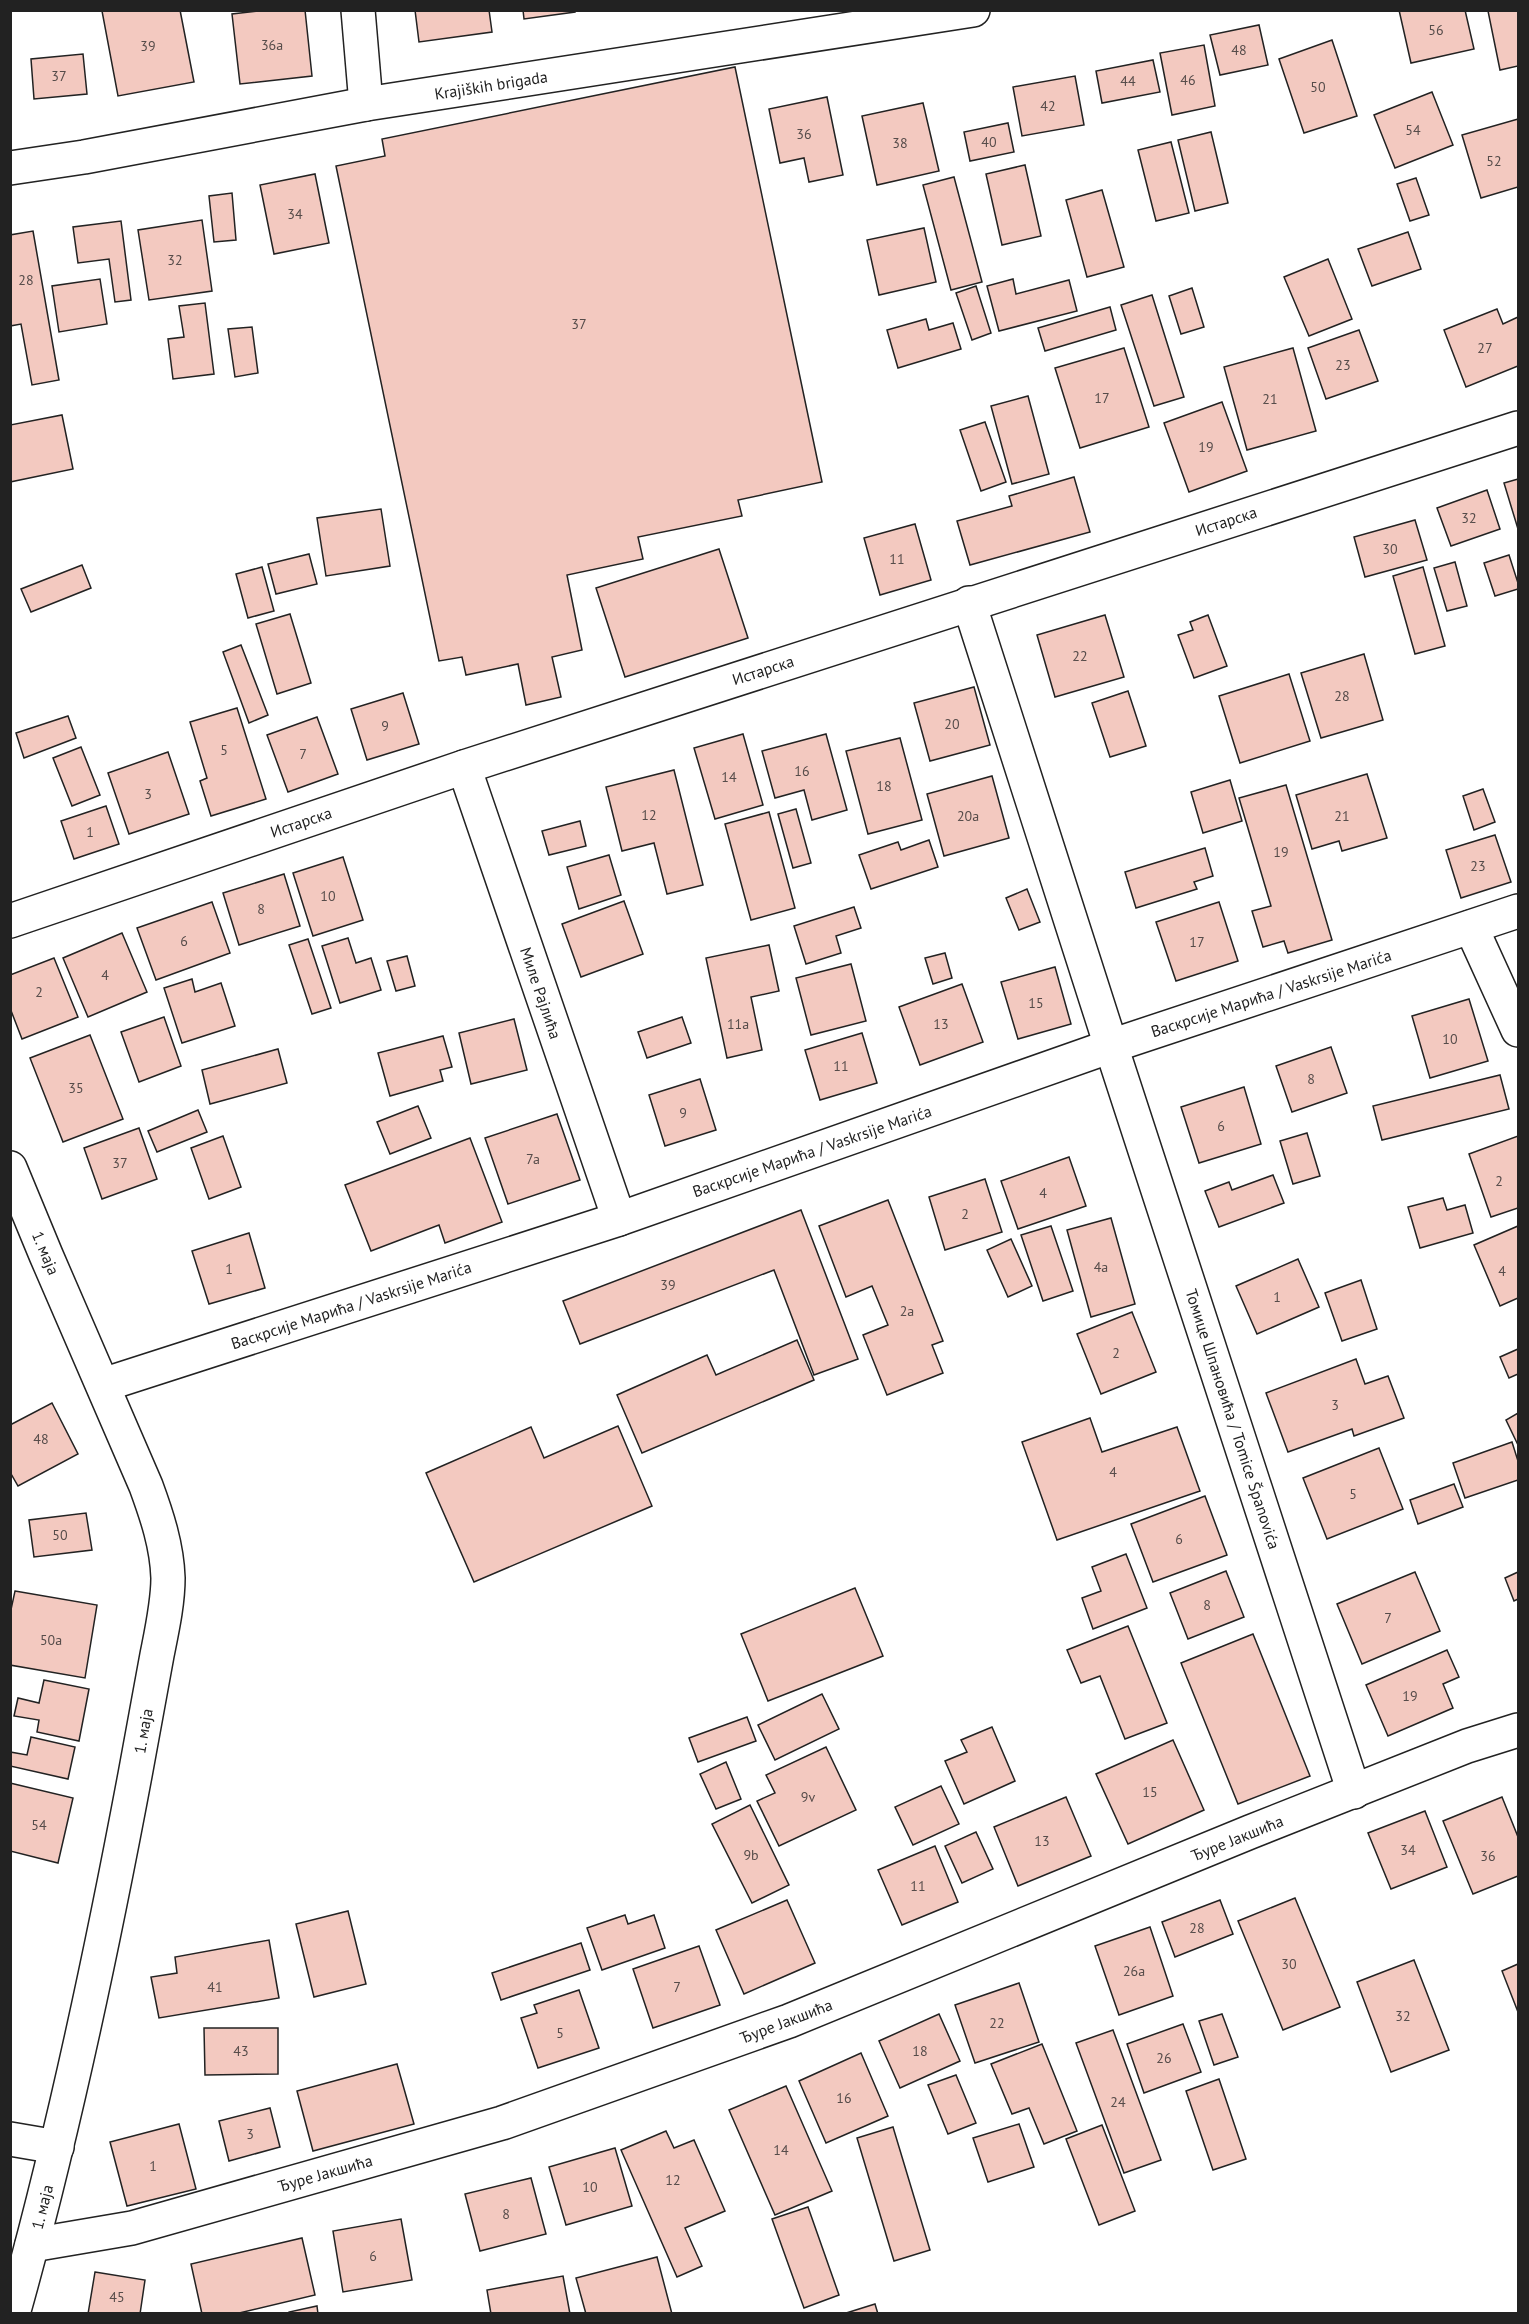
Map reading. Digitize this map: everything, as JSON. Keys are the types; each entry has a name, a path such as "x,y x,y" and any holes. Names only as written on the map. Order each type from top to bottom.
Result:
{"street":[{"path":"358,10 366,104"},
{"name":"Krajiških brigada","path":"10,168 84,157 366,104 893,17 973,10"},
{"name":"Истарска","path":"10,921 464,766 1518,428"},
{"name":"Томице Шпановића / Tomice Španovića","path":"969,603 1354,1791"},
{"name":"Миле Рајлића","path":"464,766 619,1219"},
{"name":"Васкрсије Марића / Vaskrsije Marića","path":"103,1385 619,1219 1111,1046 1518,911"},
{"path":"1471,927 1518,1030"},
{"name":"1. маја","path":"10,1168 159,1520 166,1554 168,1580 163,1623 88,2013 57,2147 13,2313"},
{"name":"Ђуре Јакшића","path":"32,2245 132,2228 502,2122 789,2021 1354,1791 1467,1746 1518,1730"},
{"path":"10,2139 57,2147"}],"building":[{"path":"180,10 194,82 118,96 102,11"},
{"path":"266,10 305,10 312,76 240,84 232,14"},
{"path":"415,10 489,10 492,32 419,42"},
{"path":"523,10 575,10 575,12 524,19"},
{"path":"1399,10 1465,10 1474,49 1411,63"},
{"path":"1518,10 1518,66 1500,70 1488,11"},
{"path":"1259,25 1268,65 1220,75 1210,35"},
{"path":"1332,40 1357,116 1304,133 1279,59"},
{"path":"1204,45 1215,106 1172,115 1160,53"},
{"path":"83,54 87,94 34,99 31,59"},
{"path":"1153,60 1160,92 1102,103 1096,71"},
{"path":"735,67 822,482 738,500 742,516 638,537 643,559 567,575 582,650 552,657 561,697 526,705 518,664 466,675 462,657 439,661 336,166 385,156 382,139"},
{"path":"1075,76 1084,125 1022,136 1013,87"},
{"path":"1432,92 1453,145 1395,168 1374,115"},
{"path":"827,97 843,175 809,182 804,158 780,163 769,109"},
{"path":"923,103 939,171 877,185 862,116"},
{"path":"1518,119 1518,187 1481,198 1462,135"},
{"path":"1008,123 1014,152 970,161 964,132"},
{"path":"1211,132 1228,203 1195,211 1178,140"},
{"path":"1171,142 1189,213 1156,221 1138,150"},
{"path":"1025,165 1041,236 1002,245 986,174"},
{"path":"315,174 329,243 274,254 260,185"},
{"path":"954,177 982,282 951,290 923,185"},
{"path":"1416,178 1429,215 1410,221 1397,184"},
{"path":"1102,190 1124,267 1087,277 1066,200"},
{"path":"232,193 236,240 214,242 209,196"},
{"path":"202,220 212,291 149,300 138,230"},
{"path":"121,221 131,300 115,302 109,259 78,263 73,227"},
{"path":"924,228 936,282 879,295 867,240"},
{"path":"33,231 59,380 32,385 21,324 10,326 10,235"},
{"path":"1408,232 1421,269 1372,286 1358,249"},
{"path":"1328,259 1352,319 1309,336 1284,277"},
{"path":"100,279 107,324 59,332 52,286"},
{"path":"1013,279 1016,294 1069,280 1077,311 999,331 987,286"},
{"path":"976,286 991,333 972,340 956,293"},
{"path":"1192,288 1204,327 1181,334 1169,296"},
{"path":"1152,295 1184,397 1154,406 1121,305"},
{"path":"205,303 214,374 173,379 168,339 184,337 179,306"},
{"path":"1110,307 1116,330 1045,351 1038,328"},
{"path":"1497,309 1503,324 1518,317 1518,366 1466,387 1444,330"},
{"path":"926,319 929,330 953,323 961,349 898,368 887,330"},
{"path":"252,327 258,373 235,377 228,329"},
{"path":"1359,330 1378,381 1326,399 1308,348"},
{"path":"1124,348 1149,427 1080,448 1055,368"},
{"path":"1293,348 1316,431 1247,450 1224,367"},
{"path":"1028,396 1049,474 1012,484 991,406"},
{"path":"1222,402 1247,471 1189,492 1164,423"},
{"path":"62,415 73,469 10,482 10,425"},
{"path":"985,422 1006,482 981,491 960,430"},
{"path":"1074,477 1090,532 970,565 957,521 1012,506 1009,496"},
{"path":"1518,479 1518,529 1504,483"},
{"path":"1487,490 1500,529 1451,546 1437,508"},
{"path":"381,509 390,566 326,576 317,518"},
{"path":"1415,520 1427,560 1365,577 1354,537"},
{"path":"915,524 931,580 880,595 864,538"},
{"path":"719,549 748,638 625,677 596,588"},
{"path":"309,554 317,584 276,594 268,564"},
{"path":"1509,555 1518,589 1495,596 1484,563"},
{"path":"1455,562 1467,606 1447,611 1434,568"},
{"path":"82,565 91,588 31,612 21,589"},
{"path":"262,567 274,611 248,618 236,574"},
{"path":"1423,567 1445,646 1415,654 1393,576"},
{"path":"290,614 311,683 277,694 256,624"},
{"path":"1105,615 1124,677 1055,697 1037,635"},
{"path":"1208,615 1227,666 1194,678 1178,635 1193,630 1190,622"},
{"path":"241,645 268,715 249,723 223,652"},
{"path":"1364,654 1383,720 1321,738 1301,673"},
{"path":"1289,674 1310,741 1240,763 1219,696"},
{"path":"974,687 990,745 930,761 914,703"},
{"path":"1128,691 1146,746 1110,757 1092,703"},
{"path":"403,693 419,744 367,760 351,709"},
{"path":"237,708 266,799 211,816 200,781 207,778 190,722"},
{"path":"68,716 76,738 24,758 16,733"},
{"path":"317,717 338,774 288,792 267,735"},
{"path":"743,734 763,805 715,819 694,748"},
{"path":"826,734 847,810 812,820 804,790 775,798 762,751"},
{"path":"900,738 922,820 868,834 846,751"},
{"path":"81,747 100,795 72,806 53,758"},
{"path":"168,752 189,814 129,834 108,773"},
{"path":"674,770 703,885 667,894 654,843 622,851 606,787"},
{"path":"1367,774 1387,838 1342,851 1339,841 1312,849 1296,795"},
{"path":"992,776 1009,838 944,856 927,794"},
{"path":"1230,780 1242,821 1203,833 1191,792"},
{"path":"1286,785 1332,940 1288,953 1284,941 1263,947 1252,911 1271,906 1239,798"},
{"path":"1483,789 1495,822 1474,830 1463,796"},
{"path":"106,806 119,844 74,859 61,821"},
{"path":"796,809 811,863 793,868 778,814"},
{"path":"769,812 795,908 751,920 725,824"},
{"path":"580,821 586,846 549,855 542,831"},
{"path":"1495,835 1511,882 1461,898 1446,850"},
{"path":"929,840 938,867 871,889 859,855 898,842 901,850"},
{"path":"1205,848 1213,876 1194,882 1197,889 1136,908 1125,872"},
{"path":"609,855 621,895 579,909 567,867"},
{"path":"343,857 363,920 313,936 293,873"},
{"path":"284,874 300,926 239,945 223,893"},
{"path":"1027,889 1040,922 1019,930 1006,898"},
{"path":"624,901 643,954 581,977 562,924"},
{"path":"212,902 230,953 156,980 137,928"},
{"path":"1219,902 1238,961 1176,981 1156,922"},
{"path":"854,907 861,928 836,936 841,953 806,964 794,926"},
{"path":"122,933 147,992 88,1017 63,958"},
{"path":"348,938 356,963 371,958 381,990 340,1003 322,946"},
{"path":"308,939 331,1008 312,1014 289,945"},
{"path":"769,945 779,991 751,997 762,1050 727,1058 706,958"},
{"path":"945,953 952,978 933,984 925,958"},
{"path":"407,956 415,986 396,991 387,961"},
{"path":"54,958 78,1017 22,1039 10,1008 10,975"},
{"path":"851,964 866,1021 811,1035 796,978"},
{"path":"1055,967 1071,1024 1018,1039 1001,982"},
{"path":"192,979 195,992 221,983 235,1026 182,1043 164,988"},
{"path":"962,984 983,1042 920,1065 899,1007"},
{"path":"1469,999 1488,1061 1430,1078 1412,1016"},
{"path":"164,1017 181,1066 139,1082 121,1032"},
{"path":"682,1017 691,1043 647,1058 638,1032"},
{"path":"514,1019 527,1070 471,1084 459,1033"},
{"path":"862,1033 877,1083 820,1100 805,1050"},
{"path":"90,1035 123,1119 63,1142 30,1058"},
{"path":"443,1036 452,1067 440,1070 443,1081 390,1096 378,1053"},
{"path":"1331,1047 1347,1093 1292,1112 1276,1066"},
{"path":"278,1049 287,1083 210,1104 202,1070"},
{"path":"1500,1075 1509,1109 1382,1140 1373,1106"},
{"path":"700,1079 716,1130 665,1146 649,1095"},
{"path":"1244,1087 1261,1144 1199,1163 1181,1107"},
{"path":"418,1106 431,1138 390,1154 377,1122"},
{"path":"198,1110 207,1132 157,1152 148,1131"},
{"path":"557,1114 580,1180 508,1204 485,1138"},
{"path":"139,1128 157,1179 102,1199 84,1148"},
{"path":"1307,1133 1320,1176 1293,1184 1280,1141"},
{"path":"223,1136 241,1187 209,1199 191,1148"},
{"path":"1518,1136 1518,1208 1491,1217 1469,1154"},
{"path":"470,1138 502,1222 445,1243 439,1225 371,1251 345,1185"},
{"path":"1069,1157 1086,1206 1018,1229 1001,1181"},
{"path":"1273,1175 1284,1203 1219,1227 1205,1191 1229,1182 1232,1190"},
{"path":"985,1179 1002,1232 945,1250 929,1197"},
{"path":"1443,1198 1447,1210 1465,1205 1473,1233 1420,1248 1408,1207"},
{"path":"888,1200 943,1341 932,1345 943,1373 887,1395 863,1335 888,1325 872,1286 846,1297 819,1226"},
{"path":"801,1210 858,1359 814,1375 774,1270 580,1344 563,1301"},
{"path":"1111,1218 1135,1304 1091,1317 1067,1230"},
{"path":"1051,1226 1073,1291 1043,1301 1021,1235"},
{"path":"1518,1226 1518,1298 1500,1306 1474,1245"},
{"path":"249,1233 265,1288 209,1304 192,1251"},
{"path":"1011,1239 1032,1286 1008,1297 987,1250"},
{"path":"1298,1259 1319,1307 1257,1334 1236,1286"},
{"path":"1361,1280 1377,1329 1342,1341 1325,1293"},
{"path":"1132,1312 1156,1372 1101,1394 1077,1334"},
{"path":"797,1340 814,1380 642,1453 617,1395 707,1355 716,1375"},
{"path":"1518,1349 1518,1374 1509,1378 1500,1357"},
{"path":"1356,1359 1365,1384 1388,1376 1404,1418 1354,1436 1352,1429 1288,1452 1266,1393"},
{"path":"52,1403 78,1454 18,1486 10,1472 10,1425"},
{"path":"1518,1413 1518,1445 1506,1420"},
{"path":"1090,1418 1102,1452 1177,1427 1200,1491 1057,1540 1022,1442"},
{"path":"618,1426 652,1506 474,1582 426,1473 531,1427 544,1458"},
{"path":"1512,1442 1518,1461 1518,1480 1465,1498 1453,1463"},
{"path":"1379,1448 1403,1509 1327,1539 1303,1478"},
{"path":"1454,1484 1463,1507 1418,1524 1410,1500"},
{"path":"1205,1496 1227,1555 1153,1582 1131,1524"},
{"path":"86,1513 92,1550 34,1557 29,1520"},
{"path":"1126,1554 1147,1608 1093,1629 1082,1598 1101,1591 1092,1567"},
{"path":"1226,1571 1244,1617 1188,1639 1170,1593"},
{"path":"1415,1572 1440,1631 1362,1664 1337,1604"},
{"path":"1518,1572 1518,1599 1514,1601 1505,1578"},
{"path":"855,1588 883,1656 768,1701 741,1634"},
{"path":"15,1591 97,1605 85,1678 10,1665 10,1614"},
{"path":"1128,1626 1167,1723 1125,1739 1100,1676 1081,1683 1067,1650"},
{"path":"1253,1634 1310,1776 1238,1804 1181,1663"},
{"path":"1447,1650 1459,1677 1443,1684 1453,1708 1388,1736 1366,1685"},
{"path":"44,1680 89,1689 79,1741 37,1732 39,1720 14,1716 18,1698 39,1703"},
{"path":"822,1694 839,1729 775,1760 758,1725"},
{"path":"747,1717 756,1741 698,1762 689,1738"},
{"path":"992,1727 1015,1781 964,1804 945,1761 967,1752 961,1740"},
{"path":"31,1737 75,1747 68,1779 10,1766 10,1752 27,1755"},
{"path":"1173,1740 1204,1810 1128,1844 1096,1774"},
{"path":"826,1747 856,1810 779,1846 757,1801 775,1793 766,1775"},
{"path":"726,1762 741,1799 716,1809 700,1774"},
{"path":"10,1783 73,1798 58,1863 10,1851"},
{"path":"941,1786 959,1824 913,1845 895,1807"},
{"path":"1066,1797 1091,1856 1018,1886 994,1827"},
{"path":"1502,1797 1518,1837 1518,1876 1473,1894 1443,1821"},
{"path":"750,1805 789,1885 752,1903 712,1824"},
{"path":"1425,1811 1447,1867 1391,1889 1368,1833"},
{"path":"976,1832 993,1869 962,1883 945,1846"},
{"path":"935,1846 958,1902 902,1925 878,1870"},
{"path":"1295,1898 1340,2007 1283,2030 1238,1921"},
{"path":"787,1900 815,1963 744,1994 716,1930"},
{"path":"1220,1900 1233,1934 1175,1957 1162,1922"},
{"path":"348,1911 366,1984 314,1997 296,1924"},
{"path":"625,1915 628,1924 654,1915 665,1948 602,1970 587,1928"},
{"path":"1150,1927 1173,1996 1119,2015 1095,1946"},
{"path":"269,1940 279,1998 159,2018 151,1977 177,1973 175,1957"},
{"path":"581,1943 590,1970 501,2000 492,1973"},
{"path":"699,1946 720,2005 653,2028 633,1969"},
{"path":"1414,1960 1449,2050 1391,2072 1357,1982"},
{"path":"1518,1964 1518,2012 1502,1971"},
{"path":"1019,1983 1039,2042 975,2063 955,2005"},
{"path":"579,1990 599,2048 538,2068 521,2018 537,2013 534,2005"},
{"path":"939,2014 960,2061 900,2088 879,2041"},
{"path":"1222,2014 1238,2057 1214,2065 1199,2021"},
{"path":"1183,2024 1201,2072 1144,2093 1127,2044"},
{"path":"204,2028 278,2028 278,2074 205,2075"},
{"path":"1113,2030 1161,2160 1124,2173 1076,2043"},
{"path":"1042,2044 1077,2131 1044,2144 1029,2108 1012,2114 991,2064"},
{"path":"861,2053 888,2116 826,2143 799,2081"},
{"path":"397,2064 414,2124 313,2151 297,2091"},
{"path":"956,2075 976,2123 948,2134 928,2085"},
{"path":"1219,2079 1246,2159 1213,2170 1186,2091"},
{"path":"786,2086 832,2191 775,2215 729,2110"},
{"path":"270,2108 280,2147 229,2161 219,2121"},
{"path":"179,2124 196,2189 127,2206 110,2142"},
{"path":"1019,2124 1034,2167 988,2182 973,2138"},
{"path":"1102,2125 1135,2211 1099,2225 1066,2139"},
{"path":"893,2127 930,2250 894,2261 857,2138"},
{"path":"666,2131 674,2148 694,2140 725,2211 685,2228 702,2266 677,2277 621,2150"},
{"path":"615,2148 632,2206 566,2225 549,2167"},
{"path":"531,2178 546,2234 480,2251 465,2194"},
{"path":"808,2207 839,2295 804,2308 772,2219"},
{"path":"401,2219 412,2280 343,2292 333,2231"},
{"path":"302,2238 315,2295 235,2314 202,2314 191,2264"},
{"path":"657,2257 672,2314 586,2314 576,2278"},
{"path":"95,2272 145,2280 140,2314 88,2314"},
{"path":"563,2276 570,2314 491,2314 487,2290"},
{"path":"875,2304 878,2314 843,2314"},
{"path":"317,2306 318,2314 289,2314 289,2312"}]}
